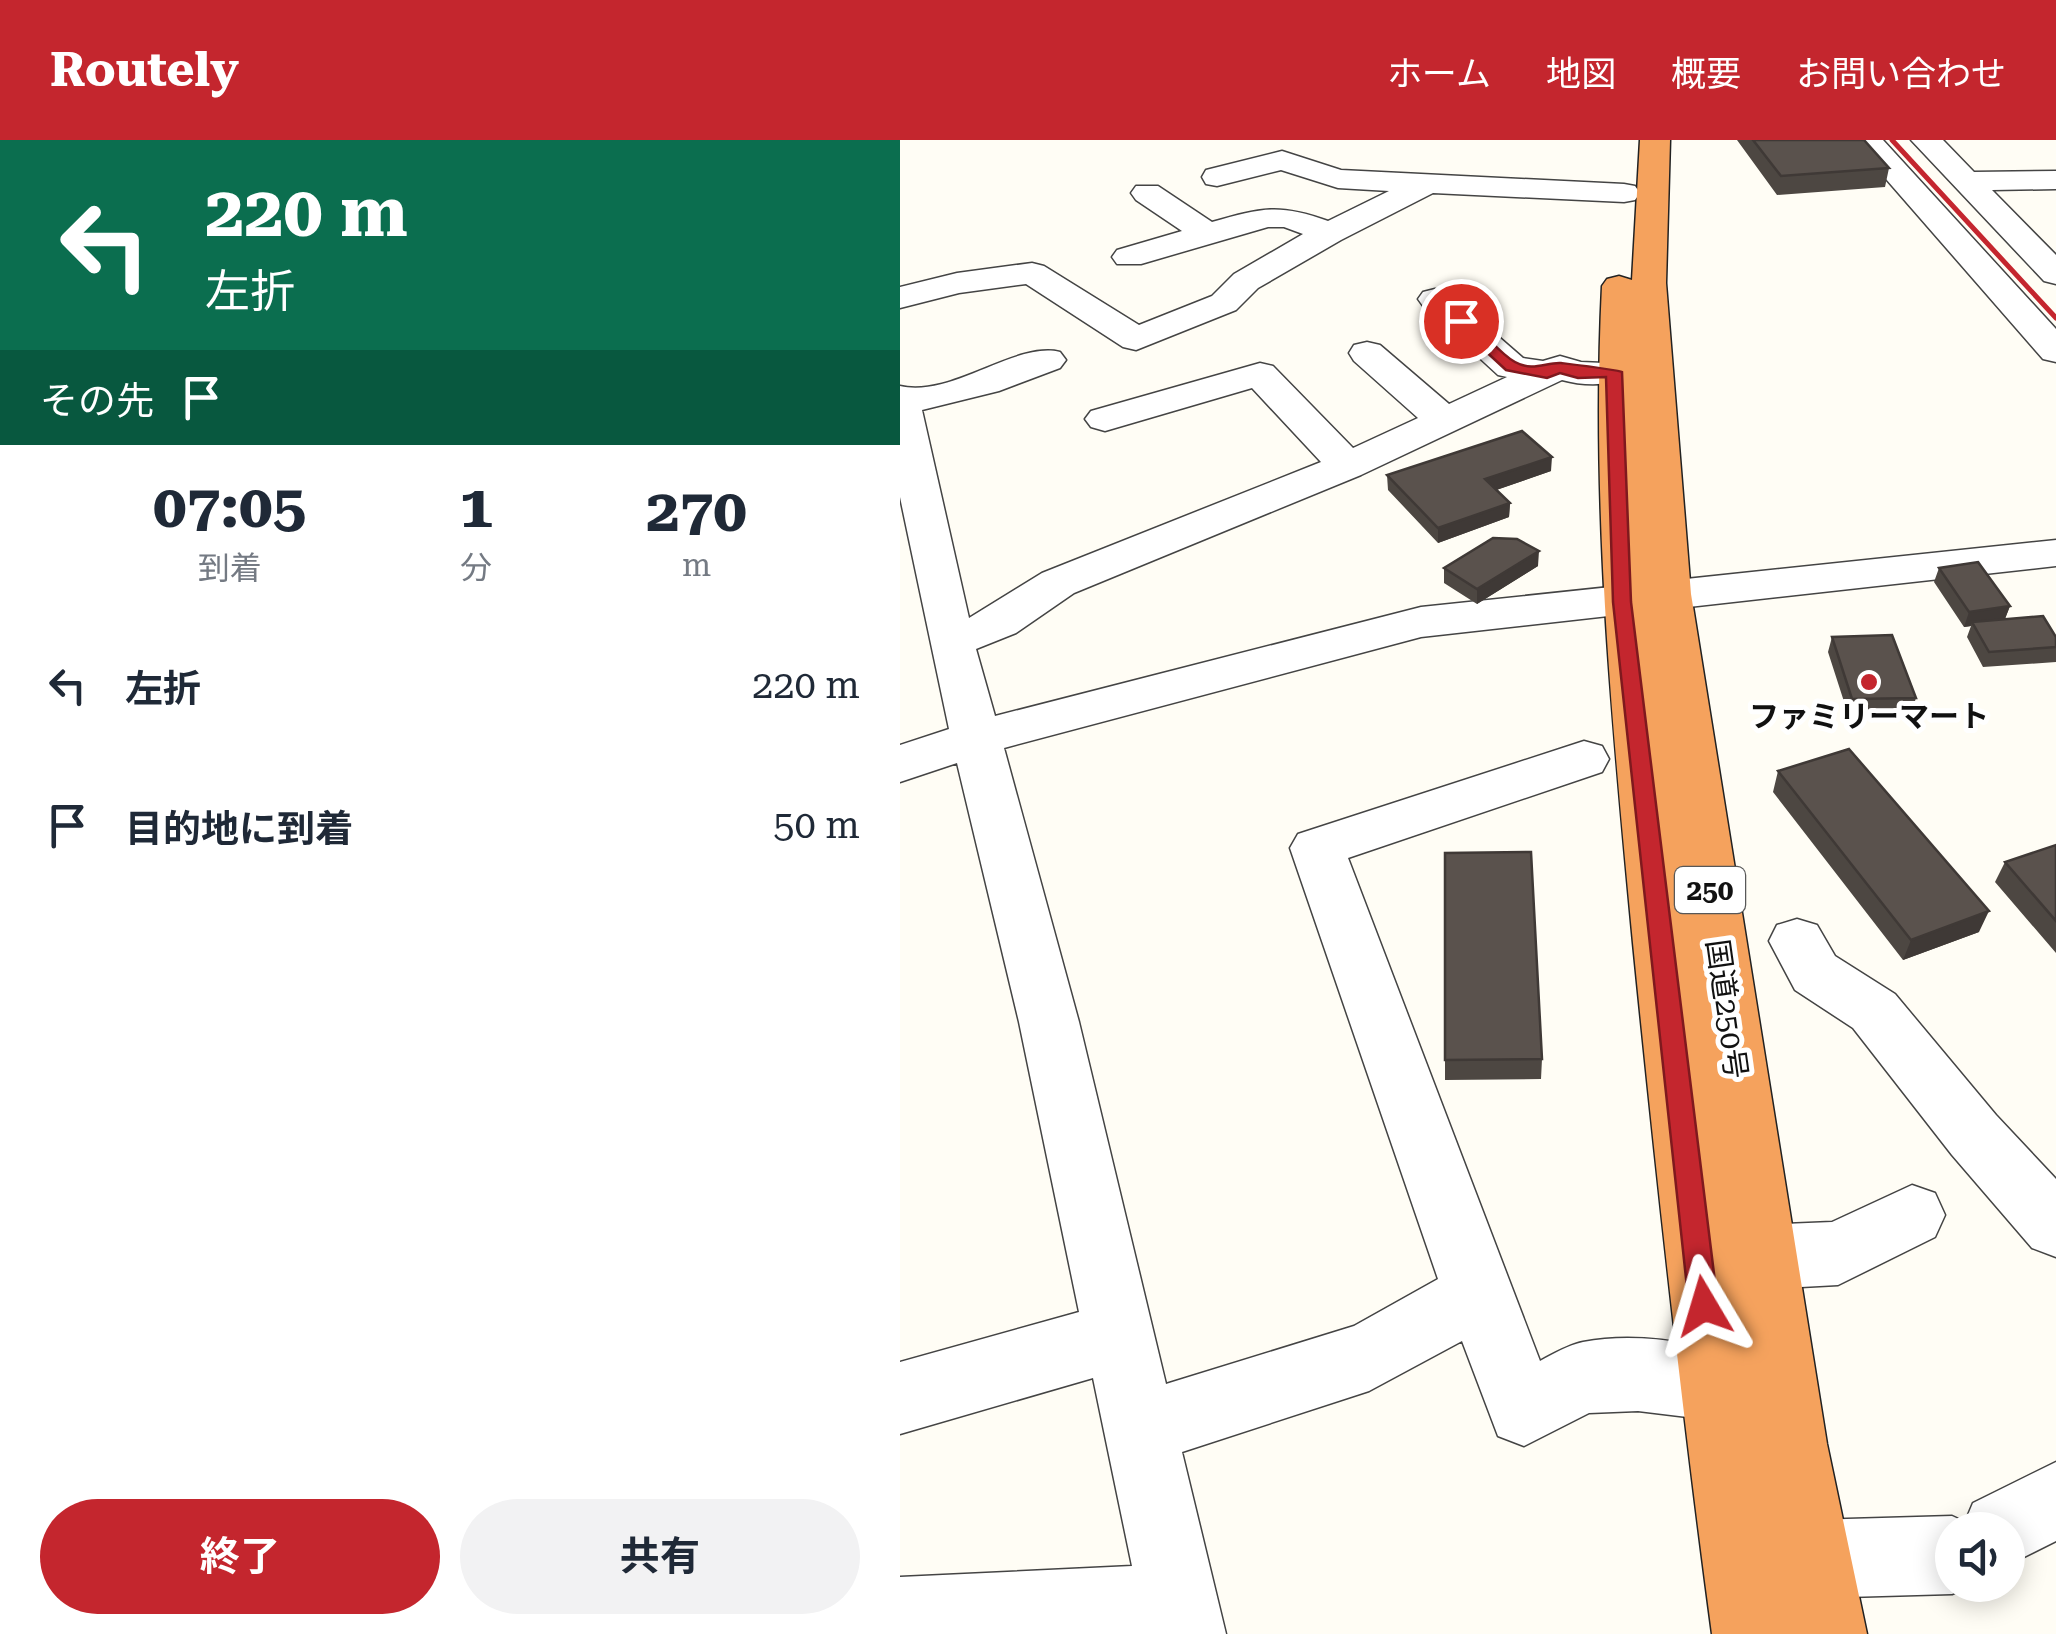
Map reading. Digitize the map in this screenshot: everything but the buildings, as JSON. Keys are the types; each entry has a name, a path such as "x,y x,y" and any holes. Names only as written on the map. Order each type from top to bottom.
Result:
{"highway":[{"name":"国道250号","path":"1655,140 1645,598 1712,1384 1752,1634"},
{"name":"国道250号","path":"1627,166 1614,372 1645,598 1763,1257 1790,1444 1827,1634"}],"street":[{"path":"1868,140 2056,351"},
{"path":"1926,140 2054,270"},
{"path":"1217,177 1282,160 1338,178 1430,183 1627,166"},
{"path":"1966,181 2056,180"},
{"path":"900,298 957,283 1032,274 1136,339 1224,303 1246,281 1329,233 1391,221 1430,183"},
{"path":"1147,194 1208,234"},
{"path":"1129,257 1266,217 1288,217 1329,233"},
{"path":"1436,299 1511,367 1547,373"},
{"path":"1367,352 1445,421"},
{"path":"900,1617 1182,1619 1049,1022 951,642 901,400 986,383 1047,360"},
{"path":"951,642 1000,623 1058,583 1347,466 1547,373 1560,368 1578,374 1614,372"},
{"path":"1104,419 1270,372 1347,466"},
{"path":"900,764 977,738 1421,622 2056,553"},
{"path":"1584,759 1317,848 1478,1294 1524,1410 1582,1378 1638,1375 1712,1384"},
{"path":"1797,941 1815,974 1874,1011 1974,1135 2056,1226"},
{"path":"1763,1257 1838,1253 1912,1216"},
{"path":"1138,1428 1369,1356 1478,1294"},
{"path":"900,1398 1118,1336"},
{"path":"2025,1517 2056,1500"},
{"path":"1812,1558 1935,1555"}],"railway":[{"path":"1892,140 2056,318"}],"place":[{"name":"ファミリーマート","path":"1869,682"}],"route":[{"path":"1461,321 1511,367 1547,373 1560,368 1578,374 1614,372 1622,602 1704,1306"}]}
